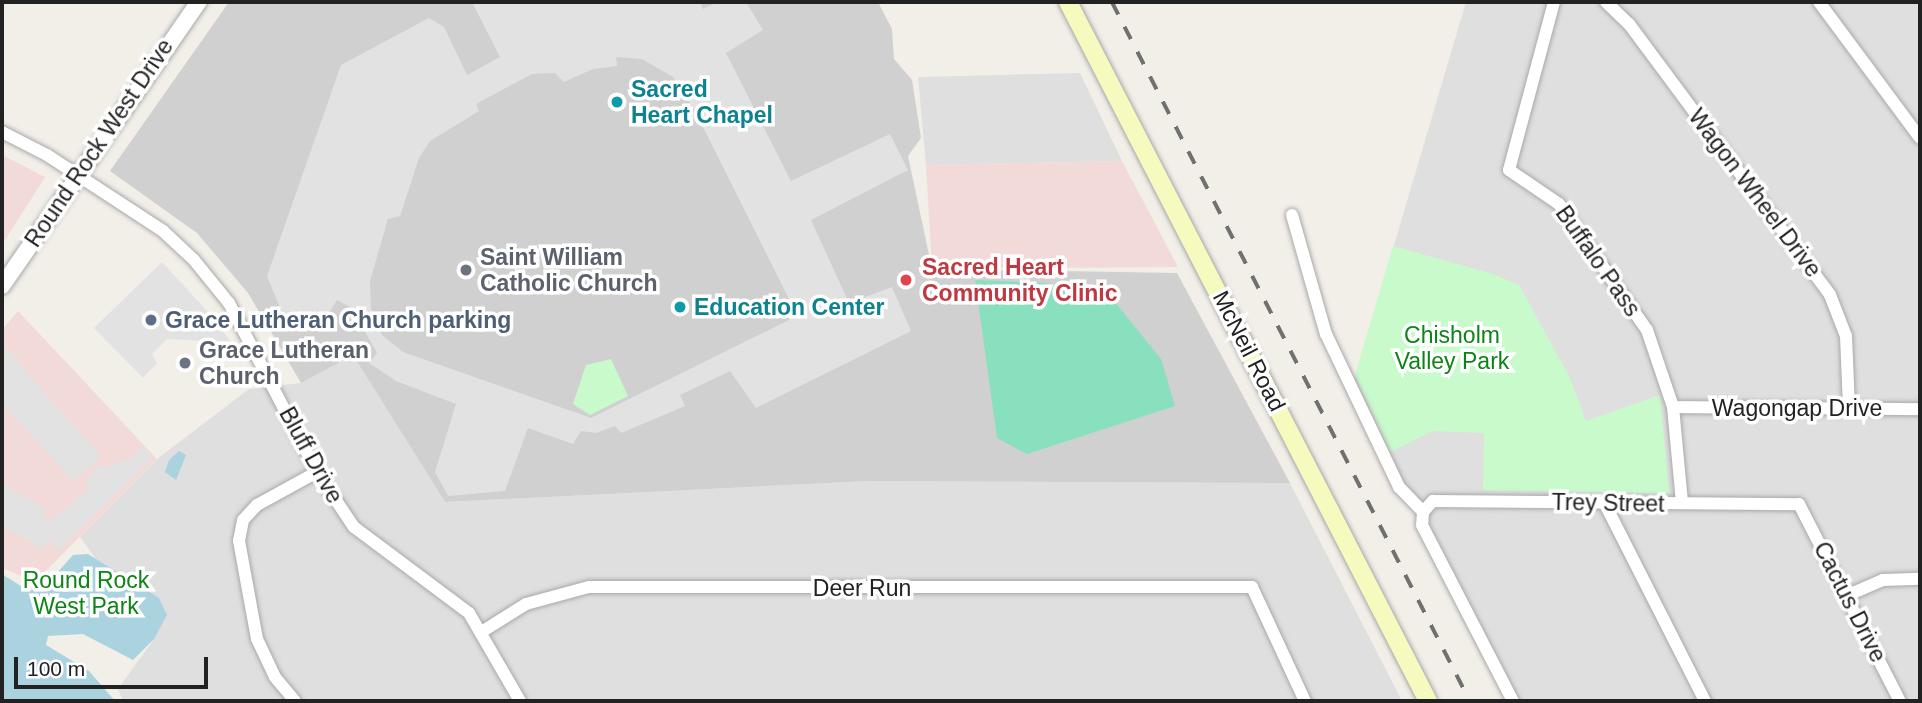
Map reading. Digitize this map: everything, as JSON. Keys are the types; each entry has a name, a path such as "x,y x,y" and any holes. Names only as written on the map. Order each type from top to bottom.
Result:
{"main road":[{"name":"McNeil Road","path":"1068,2 1428,701"}],"street":[{"name":"Round Rock West Drive","path":"2,286 199,2"},
{"name":"Buffalo Pass","path":"1554,2 1509,170 1549,194 1577,227 1647,330 1673,407 1682,503"},
{"name":"Wagon Wheel Drive","path":"1606,2 1629,24 1830,295 1846,336 1849,408"},
{"path":"1819,2 1920,138"},
{"name":"Bluff Drive","path":"2,132 163,230 215,285 260,359 317,472 368,542 435,584 482,631 520,701"},
{"path":"1292,215 1326,334 1399,487 1423,512 1422,525 1513,701"},
{"name":"Wagongap Drive","path":"1673,407 1920,409"},
{"path":"295,701 275,677 261,649 239,541 243,520 257,505 317,472"},
{"name":"Trey Street","path":"1423,512 1433,501 1799,504"},
{"path":"1604,502 1705,701"},
{"name":"Cactus Drive","path":"1799,504 1900,701"},
{"path":"1846,596 1883,580 1920,579"},
{"name":"Deer Run","path":"482,631 526,604 590,587 1252,587 1305,701"}],"shaded area":[{"name":"Saint William Catholic Church","path":"229,2 878,2 892,29 894,59 912,80 921,138 908,156 932,269 1177,273 1290,483 869,481 445,502 353,355 301,383 248,293 197,233 110,171"},
{"path":"472,2 700,2 703,9 718,2 746,2 763,30 726,53 791,181 890,134 908,170 811,220 849,303 892,287 911,331 756,408 730,371 680,395 685,406 621,433 615,426 596,433 581,431 573,444 528,428 505,491 448,496 435,472 456,404 396,381 369,363 377,353 352,308 337,300 331,310 300,324 285,320 267,276 341,65 429,18 444,27 467,75 500,57","holes":["616,57 642,59 673,77 695,111 794,309 789,320 591,418 403,352 382,335 371,309 370,281 388,219 400,216 419,158 430,141 479,111 476,104 532,74 555,73 564,82 593,69 617,66"]},
{"path":"1466,2 1920,2 1920,701 1511,701 1352,387"},
{"path":"1080,73 1122,161 926,165 918,77"},
{"path":"2,155 45,177 2,245"},
{"path":"1122,161 1178,267 932,269 926,165"},
{"name":"Grace Lutheran Church parking","path":"162,262 208,312 194,328 223,331 231,342 167,339 152,354 157,363 143,378 94,328"},
{"path":"18,311 157,459 35,582 2,568 2,330"},
{"path":"5,347 101,456 73,482 2,403"},
{"path":"353,354 445,502 870,481 1290,483 1402,701 123,701 118,689 154,639 80,537 157,459 249,389 301,383"},
{"path":"144,446 152,458 59,550 50,540 43,549 2,526 2,484 46,509 42,517 51,521 87,490 88,477 98,467 116,465 123,458 126,462"}],"green space":[{"name":"Chisholm Valley Park","path":"1393,246 1493,274 1519,285 1570,378 1586,421 1660,395 1669,493 1483,490 1484,433 1433,431 1390,452 1355,375"},
{"path":"975,280 1044,283 1114,301 1161,359 1175,406 1027,454 997,438"},
{"path":"611,359 628,396 590,415 573,404 586,365"}],"water":[{"path":"179,451 186,455 176,480 165,472 169,460"},
{"name":"Round Rock West Park","path":"88,554 159,598 167,615 154,639 133,660 83,634 48,636 46,645 89,671 115,701 4,701 2,574 27,590 42,590 73,555"}],"railway":[{"path":"1112,2 1470,701"}],"place":[{"name":"Sacred Heart Chapel","path":"617,102"},
{"name":"Saint William Catholic Church","path":"466,270"},
{"name":"Sacred Heart Community Clinic","path":"906,280"},
{"name":"Education Center","path":"680,307"},
{"name":"Grace Lutheran Church parking","path":"151,320"},
{"name":"Grace Lutheran Church","path":"185,363"}]}
